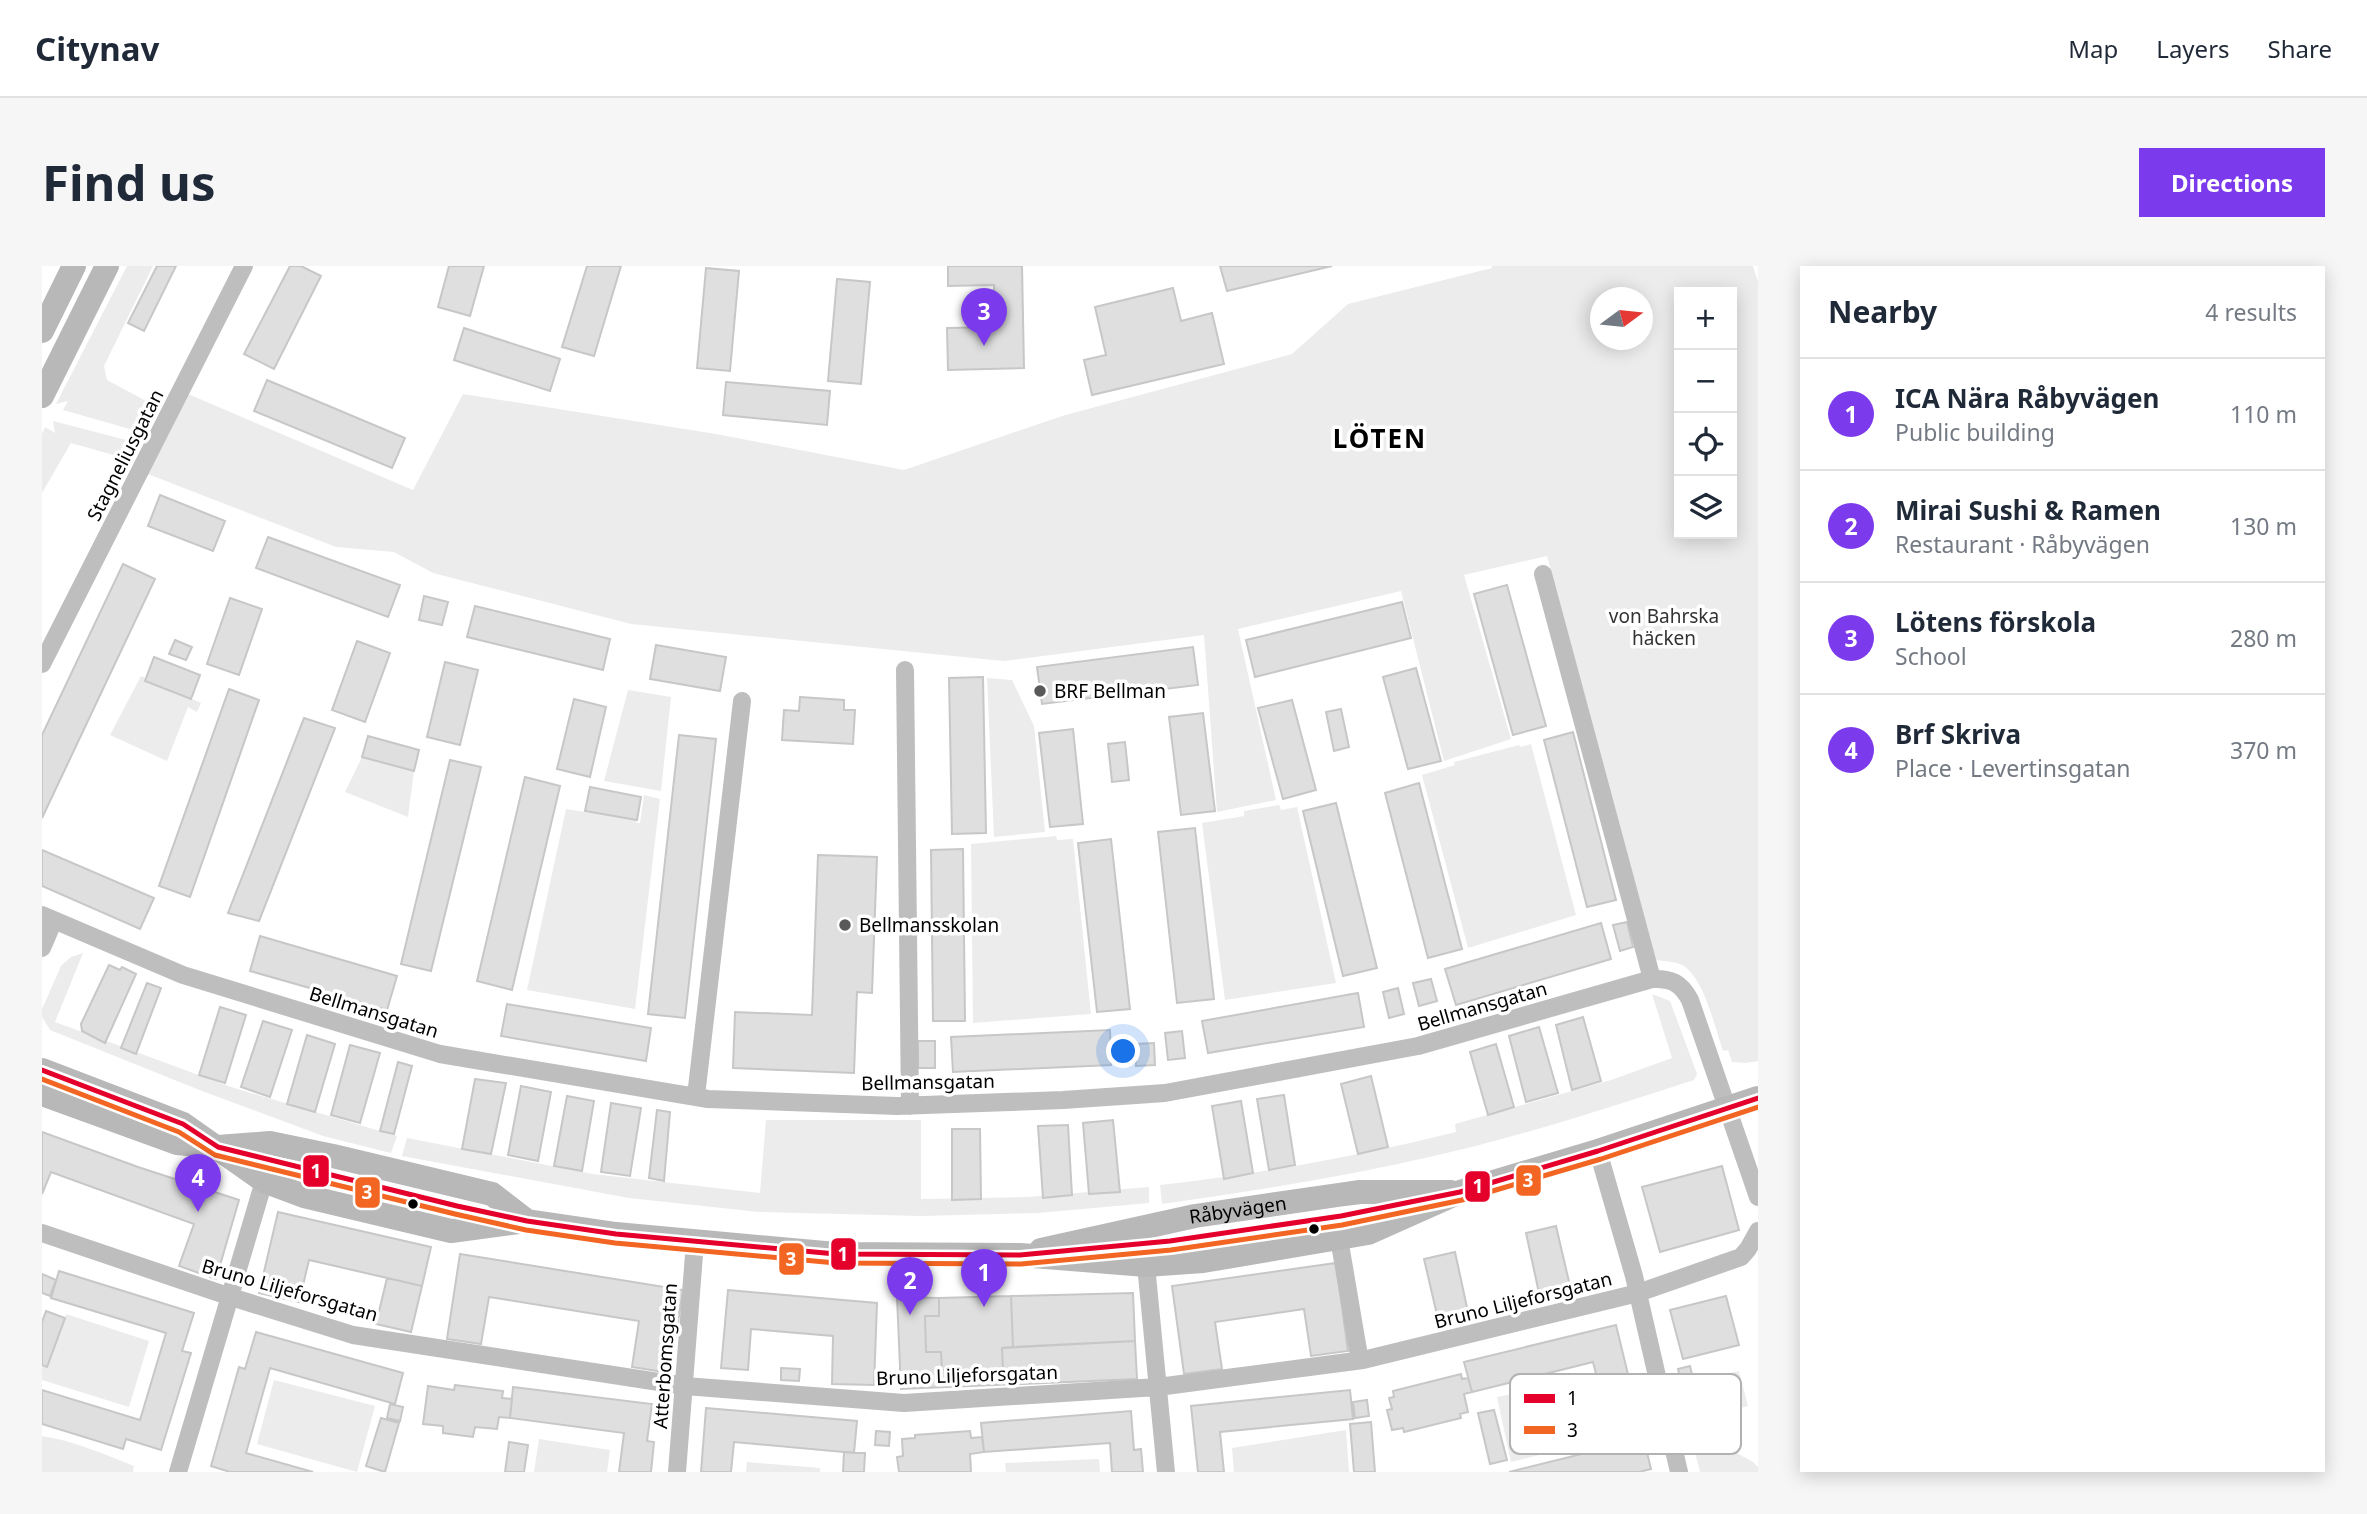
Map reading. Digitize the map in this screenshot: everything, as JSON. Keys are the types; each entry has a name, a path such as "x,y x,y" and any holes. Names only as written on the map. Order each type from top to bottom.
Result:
{"main road":[{"path":"42,331 74,266"},
{"path":"42,396 107,266"},
{"name":"Råbyvägen","path":"42,1070 183,1124 264,1181 304,1196 451,1231 527,1221 695,1242 836,1254 1020,1255 1146,1265 1203,1261 1368,1233 1460,1192 1598,1151 1758,1098"},
{"path":"42,1094 177,1143 218,1147 270,1143 492,1194 527,1221"},
{"name":"Råbyvägen","path":"1020,1255 1195,1216 1360,1192 1460,1192"}],"street":[{"name":"Stagneliusgatan","path":"42,664 244,266"},
{"path":"1543,574 1652,979 1672,980 1686,993 1729,1108 1758,1197"},
{"path":"905,670 910,1105"},
{"path":"696,1096 742,701"},
{"name":"Bellmansgatan","path":"42,948 48,917 183,975 440,1054 696,1096 910,1105 1165,1093 1418,1046 1652,979"},
{"path":"1598,1151 1638,1293 1657,1374"},
{"path":"178,1472 264,1181"},
{"name":"Bruno Liljeforsgatan","path":"42,1233 353,1335 685,1386 904,1403 1158,1387 1363,1360 1638,1293 1741,1257 1758,1231"},
{"name":"Atterbomsgatan","path":"677,1472 695,1242"},
{"path":"1342,1250 1358,1349"},
{"path":"1146,1265 1166,1472"},
{"path":"1675,1454 1679,1472"}],"green space":[{"path":"127,266 153,266 104,366 107,380 150,403 137,431 63,410 68,401 56,404"},
{"name":"von Bahrska häcken","path":"1492,266 1753,266 1758,282 1758,1061 1732,1062 1728,1050 1723,1051 1697,980 1682,965 1654,960 1547,556 1464,575 1511,739 1444,761 1401,591 1238,629 1276,800 1217,812 1204,635 1004,661 631,624 433,573 394,552 336,547 140,471 181,391 413,490 463,394 716,434 904,470 1062,416 1292,354 1348,304"},
{"path":"53,421 134,442 124,458 71,443 42,493 42,434 45,427 55,433"},
{"path":"141,676 201,703 197,712 188,707 167,761 110,735"},
{"path":"987,678 1012,680 1034,726 1045,832 994,837"},
{"path":"628,690 671,697 661,791 604,781"},
{"path":"1531,744 1576,915 1468,948 1422,775 1455,765 1454,762"},
{"path":"362,757 414,771 408,817 345,792"},
{"path":"644,795 660,799 635,1009 527,990 566,809 637,820 636,823 640,823"},
{"path":"1279,805 1281,810 1297,807 1336,983 1225,1000 1202,823 1244,816 1244,811"},
{"path":"1056,836 1057,840 1073,839 1091,1014 973,1023 971,844"},
{"path":"83,953 55,1022 231,1087 397,1136 391,1153 323,1136 50,1030 42,1017 42,1009 61,966 71,957"},
{"path":"1652,994 1670,1001 1697,1074 1694,1080 1532,1131 1434,1156 1298,1183 1162,1204 1160,1185 1309,1163 1456,1132 1455,1124 1611,1080 1672,1058"},
{"path":"766,1120 921,1120 921,1199 1028,1197 1149,1187 1149,1203 1038,1213 921,1216 759,1212 629,1198 402,1156 407,1138 593,1174 760,1193"},
{"path":"66,1314 149,1341 129,1407 42,1380 42,1365 47,1367"},
{"path":"1741,1379 1748,1406 1741,1408"},
{"path":"274,1380 375,1406 357,1472 257,1444"},
{"path":"1510,1394 1510,1454 1544,1454 1511,1462 1497,1397"},
{"path":"1346,1430 1349,1472 1234,1472 1232,1448"},
{"path":"42,1436 77,1445 134,1466 133,1472 42,1472"},
{"path":"539,1439 610,1450 607,1472 534,1472"},
{"path":"1696,1454 1739,1454 1758,1467 1758,1472 1700,1472"},
{"path":"1099,1459 1100,1472 1006,1472 1005,1463"},
{"path":"747,1462 820,1468 820,1472 746,1472"}],"building":[{"path":"157,266 176,266 144,331 128,323"},
{"path":"290,266 301,266 321,276 274,369 244,354"},
{"path":"449,266 484,266 470,316 438,307"},
{"path":"587,266 621,266 594,356 562,347"},
{"path":"948,266 1022,266 1024,368 948,370 947,328 994,327 994,285 948,286"},
{"path":"1220,266 1332,266 1227,291"},
{"path":"706,268 739,271 730,371 697,368"},
{"path":"837,279 870,282 861,384 828,381"},
{"path":"1173,288 1181,321 1212,313 1224,364 1092,395 1084,360 1106,355 1095,307"},
{"path":"464,328 560,359 550,391 454,360"},
{"path":"267,380 405,438 392,468 254,411"},
{"path":"726,382 830,391 827,425 723,415"},
{"path":"160,495 225,521 213,551 148,526"},
{"path":"268,537 400,585 388,617 256,568"},
{"path":"123,564 155,579 42,818 42,735"},
{"path":"1507,585 1546,726 1513,735 1474,594"},
{"path":"424,596 448,602 442,625 419,620"},
{"path":"230,598 262,609 239,675 207,664"},
{"path":"1402,602 1411,638 1255,677 1246,640"},
{"path":"475,606 610,639 603,670 467,637"},
{"path":"175,640 192,647 186,660 169,654"},
{"path":"357,641 390,653 365,722 332,710"},
{"path":"656,645 726,657 720,691 650,679"},
{"path":"1193,647 1198,685 1042,704 1037,667"},
{"path":"154,657 200,675 191,699 145,681"},
{"path":"445,662 478,670 460,745 427,737"},
{"path":"1416,668 1441,761 1408,769 1383,677"},
{"path":"983,677 986,833 952,834 949,678"},
{"path":"229,689 259,700 190,897 159,886"},
{"path":"800,697 844,700 844,710 855,710 853,744 782,740 784,710 799,711"},
{"path":"574,699 606,707 590,777 557,769"},
{"path":"1292,700 1316,790 1283,799 1258,708"},
{"path":"1341,709 1349,747 1334,751 1326,712"},
{"path":"1203,713 1215,811 1181,815 1169,717"},
{"path":"304,718 335,728 259,921 228,913"},
{"path":"1073,729 1083,824 1050,827 1039,733"},
{"path":"1573,732 1616,900 1587,907 1544,740"},
{"path":"679,735 716,739 685,1018 648,1014"},
{"path":"368,736 419,750 414,771 362,757"},
{"path":"1125,742 1129,780 1112,782 1108,744"},
{"path":"450,760 481,767 431,971 401,964"},
{"path":"525,777 560,786 512,990 477,981"},
{"path":"1419,783 1462,949 1428,958 1385,793"},
{"path":"590,787 641,797 637,820 585,811"},
{"path":"1336,803 1377,968 1343,976 1303,811"},
{"path":"1195,828 1214,999 1177,1003 1158,832"},
{"path":"1111,839 1130,1009 1097,1012 1078,843"},
{"path":"963,849 965,1021 933,1021 931,850"},
{"path":"42,850 154,898 140,929 42,886"},
{"name":"Bellmansskolan","path":"818,855 877,857 872,993 857,992 854,1073 733,1068 735,1012 812,1015"},
{"path":"1627,922 1633,947 1620,951 1613,925"},
{"path":"1601,923 1611,959 1456,1005 1445,969"},
{"path":"260,936 397,976 387,1010 250,971"},
{"path":"109,965 120,970 122,967 136,974 105,1043 82,1031 81,1024"},
{"path":"1431,979 1437,1001 1419,1006 1413,983"},
{"path":"147,983 161,988 136,1054 121,1048"},
{"path":"1398,988 1404,1014 1389,1018 1383,992"},
{"path":"1358,993 1364,1027 1208,1053 1202,1021"},
{"path":"507,1004 651,1028 646,1061 501,1036"},
{"path":"220,1007 246,1015 225,1083 199,1075"},
{"path":"1583,1017 1601,1081 1572,1090 1556,1025"},
{"path":"263,1021 292,1030 270,1097 241,1087"},
{"path":"1539,1027 1558,1093 1526,1102 1509,1036"},
{"path":"1110,1030 1111,1065 953,1072 951,1037"},
{"path":"1182,1031 1185,1058 1168,1060 1165,1033"},
{"path":"307,1035 335,1044 315,1112 287,1104"},
{"path":"918,1041 935,1041 935,1068 918,1068"},
{"path":"1154,1043 1155,1065 1136,1066 1135,1044"},
{"path":"1496,1044 1514,1107 1488,1115 1470,1052"},
{"path":"350,1045 380,1053 360,1123 331,1115"},
{"path":"398,1062 412,1066 394,1134 380,1131"},
{"path":"1371,1076 1388,1147 1358,1154 1341,1084"},
{"path":"475,1079 506,1083 491,1154 462,1149"},
{"path":"521,1086 551,1092 538,1161 508,1155"},
{"path":"1284,1095 1295,1165 1269,1170 1257,1099"},
{"path":"567,1096 594,1101 582,1171 554,1166"},
{"path":"1241,1101 1253,1173 1224,1179 1212,1106"},
{"path":"611,1103 641,1108 630,1176 601,1172"},
{"path":"657,1110 670,1112 664,1181 649,1178"},
{"path":"1113,1120 1120,1192 1089,1194 1083,1123"},
{"path":"1068,1125 1072,1195 1043,1198 1038,1126"},
{"path":"952,1129 980,1129 981,1199 952,1200"},
{"path":"42,1132 239,1200 216,1279 179,1266 194,1224 51,1172 42,1194"},
{"path":"1722,1166 1739,1230 1660,1252 1642,1187"},
{"path":"278,1212 431,1247 422,1286 309,1260 299,1302 259,1293"},
{"path":"1556,1226 1570,1286 1539,1293 1526,1233"},
{"path":"1455,1252 1468,1312 1438,1319 1424,1259"},
{"path":"460,1254 683,1290 670,1373 632,1367 639,1321 489,1297 481,1344 447,1339"},
{"path":"1336,1263 1348,1351 1311,1356 1304,1309 1215,1322 1222,1369 1184,1374 1172,1286"},
{"path":"59,1271 194,1313 182,1351 191,1353 161,1450 126,1439 123,1449 42,1424 42,1390 140,1420 166,1333 51,1298"},
{"path":"42,1274 56,1280 50,1296 42,1293"},
{"path":"387,1278 422,1286 411,1332 376,1324"},
{"path":"728,1290 877,1303 874,1385 832,1384 833,1336 751,1329 748,1370 721,1368"},
{"path":"1133,1293 1135,1341 1013,1347 1011,1296"},
{"path":"1011,1296 1013,1347 1002,1348 1003,1369 942,1370 941,1352 926,1352 925,1316 939,1316 939,1298"},
{"path":"1726,1296 1739,1345 1683,1359 1670,1310"},
{"path":"897,1297 939,1298 939,1316 925,1316 926,1352 941,1352 942,1370 1003,1369 1002,1348 1135,1341 1137,1379 901,1389"},
{"path":"46,1311 65,1318 47,1367 42,1365 42,1322"},
{"path":"1616,1325 1628,1374 1596,1374 1593,1362 1545,1374 1510,1374 1510,1383 1472,1392 1464,1362"},
{"path":"256,1332 403,1373 395,1404 270,1368 246,1453 313,1472 230,1472 211,1466 239,1367 245,1369"},
{"path":"1690,1366 1692,1374 1679,1374 1678,1369"},
{"path":"781,1368 800,1369 799,1381 781,1380"},
{"path":"1461,1374 1462,1379 1468,1378 1472,1392 1464,1394 1468,1412 1460,1414 1461,1418 1404,1432 1403,1428 1392,1430 1387,1410 1392,1409 1389,1398 1394,1397 1393,1391"},
{"path":"455,1385 503,1391 502,1398 512,1399 510,1418 499,1417 497,1429 475,1427 473,1437 443,1433 443,1426 423,1424 428,1386 454,1390"},
{"path":"513,1387 652,1404 647,1441 654,1442 651,1472 619,1472 624,1433 510,1418"},
{"path":"1350,1390 1353,1419 1220,1432 1224,1472 1198,1472 1191,1406"},
{"path":"1367,1400 1369,1416 1355,1418 1353,1402"},
{"path":"390,1404 403,1407 400,1421 387,1418"},
{"path":"706,1408 857,1421 854,1453 734,1442 731,1472 701,1472"},
{"path":"1494,1410 1507,1460 1490,1464 1478,1413"},
{"path":"1131,1411 1134,1450 1141,1449 1143,1472 1112,1472 1110,1443 984,1452 981,1423"},
{"path":"381,1418 399,1423 385,1472 366,1466"},
{"path":"1371,1422 1375,1472 1354,1472 1350,1424"},
{"path":"876,1431 890,1432 889,1446 875,1445"},
{"path":"970,1431 971,1438 982,1437 984,1452 970,1454 971,1472 899,1472 897,1457 903,1456 902,1439 915,1438 915,1435"},
{"path":"509,1442 528,1445 524,1472 505,1472"},
{"path":"844,1452 865,1453 864,1472 843,1472"},
{"path":"1582,1454 1647,1454 1651,1469 1639,1472 1509,1472"}],"transit line":[{"name":"1","path":"42,1070 183,1124 218,1147 457,1206 527,1221 616,1234 836,1254 1020,1255 1170,1241 1341,1216 1460,1192 1598,1151 1758,1098"},
{"name":"3","path":"42,1079 179,1132 215,1155 455,1214 526,1230 615,1243 836,1263 1021,1264 1171,1250 1342,1225 1462,1200 1601,1159 1758,1107"}],"place":[{"name":"Lötens förskola","path":"984,346"},
{"name":"BRF Bellman","path":"1040,691"},
{"name":"Bellmansskolan","path":"845,925"},
{"name":"Brf Skriva","path":"198,1212"},
{"name":"ICA Nära Råbyvägen","path":"984,1307"},
{"name":"Mirai Sushi & Ramen","path":"910,1315"}],"district":[{"name":"LÖTEN","path":"1380,438"}]}
